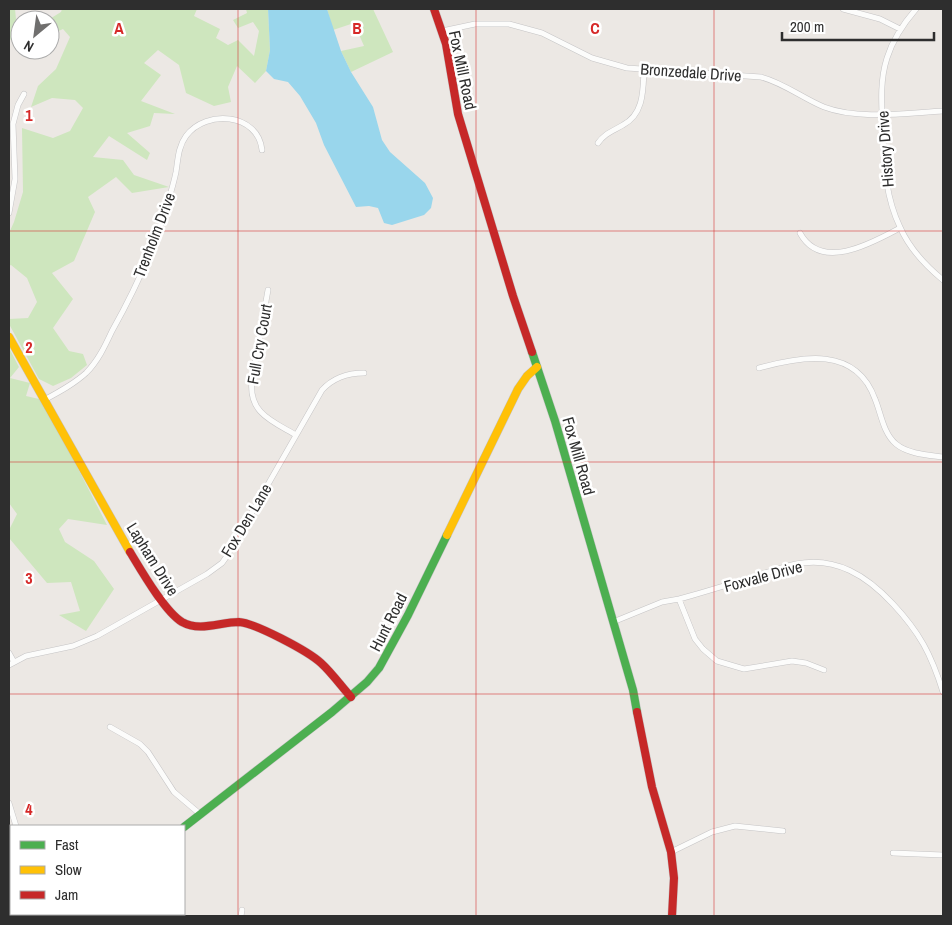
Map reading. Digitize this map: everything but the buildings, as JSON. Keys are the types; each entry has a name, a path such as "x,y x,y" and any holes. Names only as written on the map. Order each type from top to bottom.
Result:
{"street":[{"name":"Fox Mill Road","path":"434,9 446,44 458,114 508,282 555,421 633,690 652,787 671,852 674,878 672,916"},
{"path":"843,9 880,18 900,30"},
{"name":"History Drive","path":"916,9 900,30 892,45 884,71 881,114 886,180 891,204 900,228 924,262 943,280"},
{"name":"Bronzedale Drive","path":"442,32 475,24 509,24 542,33 581,54 609,64 644,70 761,77 779,83 834,110 859,114 943,111"},
{"path":"598,143 609,132 630,121 638,110 642,100 644,70"},
{"path":"9,213 15,179 13,124 18,106 24,94"},
{"name":"Trenholm Drive","path":"44,400 86,373 99,356 119,319 156,238 173,184 181,146 187,134 204,121 222,118 231,119 244,123 255,132 262,150"},
{"path":"800,233 811,246 835,252 862,247 900,228"},
{"name":"Full Cry Court","path":"268,290 252,380 252,395 255,404 264,416 296,435"},
{"name":"Lapham Drive","path":"9,336 139,567 161,600 177,618 193,626 240,622 266,631 318,661 351,697"},
{"path":"759,368 818,358 835,360 847,365 867,382 875,398 886,430 893,441 901,448 911,452 943,457"},
{"name":"Hunt Road","path":"185,826 351,697 367,682 386,658 518,389 527,376 537,367"},
{"name":"Fox Den Lane","path":"11,663 26,656 82,643 207,574 222,563 326,386 342,377 364,374"},
{"name":"Foxvale Drive","path":"613,622 662,602 680,600 796,564 830,564 863,577 878,588 916,630 935,665 943,692"},
{"path":"680,600 695,639 702,649 717,661 744,669 792,661 806,663 824,670"},
{"path":"9,653 11,663"},
{"path":"110,727 140,744 148,752 174,792 200,814"},
{"path":"9,803 16,825"},
{"path":"671,852 712,832 736,826 783,831"},
{"path":"893,853 943,855"}],"green space":[{"path":"9,9 15,9 10,10 9,42"},
{"path":"62,9 197,9 194,16 220,29 216,38 228,45 238,40 254,56 259,31 253,22 238,28 233,20 247,13 246,9 268,9 270,50 266,71 255,83 237,66 228,87 231,102 214,106 186,93 179,65 158,50 144,63 161,75 141,101 175,114 154,113 150,126 127,133 150,153 147,160 109,136 93,157 123,160 134,175 169,187 132,193 116,177 88,197 95,212 74,261 52,273 73,299 53,328 69,351 83,354 87,365 71,378 53,386 39,379 9,324 9,319 28,318 37,302 27,278 11,265 9,266 9,233 23,192 22,128 53,138 70,131 83,108 75,100 52,98 31,107 38,86 56,69 70,37 63,29 60,30"},
{"path":"327,9 373,9 393,52 351,72 341,51 364,46 354,23 333,30"},
{"path":"9,348 19,367 10,378 30,383 26,396 39,399 107,525 68,519 59,529 65,542 94,561 114,589 86,631 59,615 80,611 71,582 47,583 9,538 9,530 17,514 9,503"}],"water":[{"path":"268,9 327,9 341,51 351,72 373,107 382,140 390,152 425,183 433,198 431,208 424,215 392,225 384,223 378,208 369,206 356,207 324,145 316,123 300,96 288,82 274,79 266,71 270,50"}],"traffic: fast":[{"path":"532,352 555,421 633,690 637,712"},
{"path":"185,826 332,712 367,682 379,668 408,615 447,535"}],"traffic: slow":[{"path":"9,337 130,552"},
{"path":"447,535 518,389 527,376 537,367"}],"traffic: jam":[{"path":"434,9 446,44 458,114 513,296 532,352"},
{"path":"130,552 161,600 175,617 182,622 196,626 239,622 269,632 321,663 351,697"},
{"path":"637,712 652,787 671,852 674,878 672,916"}]}
